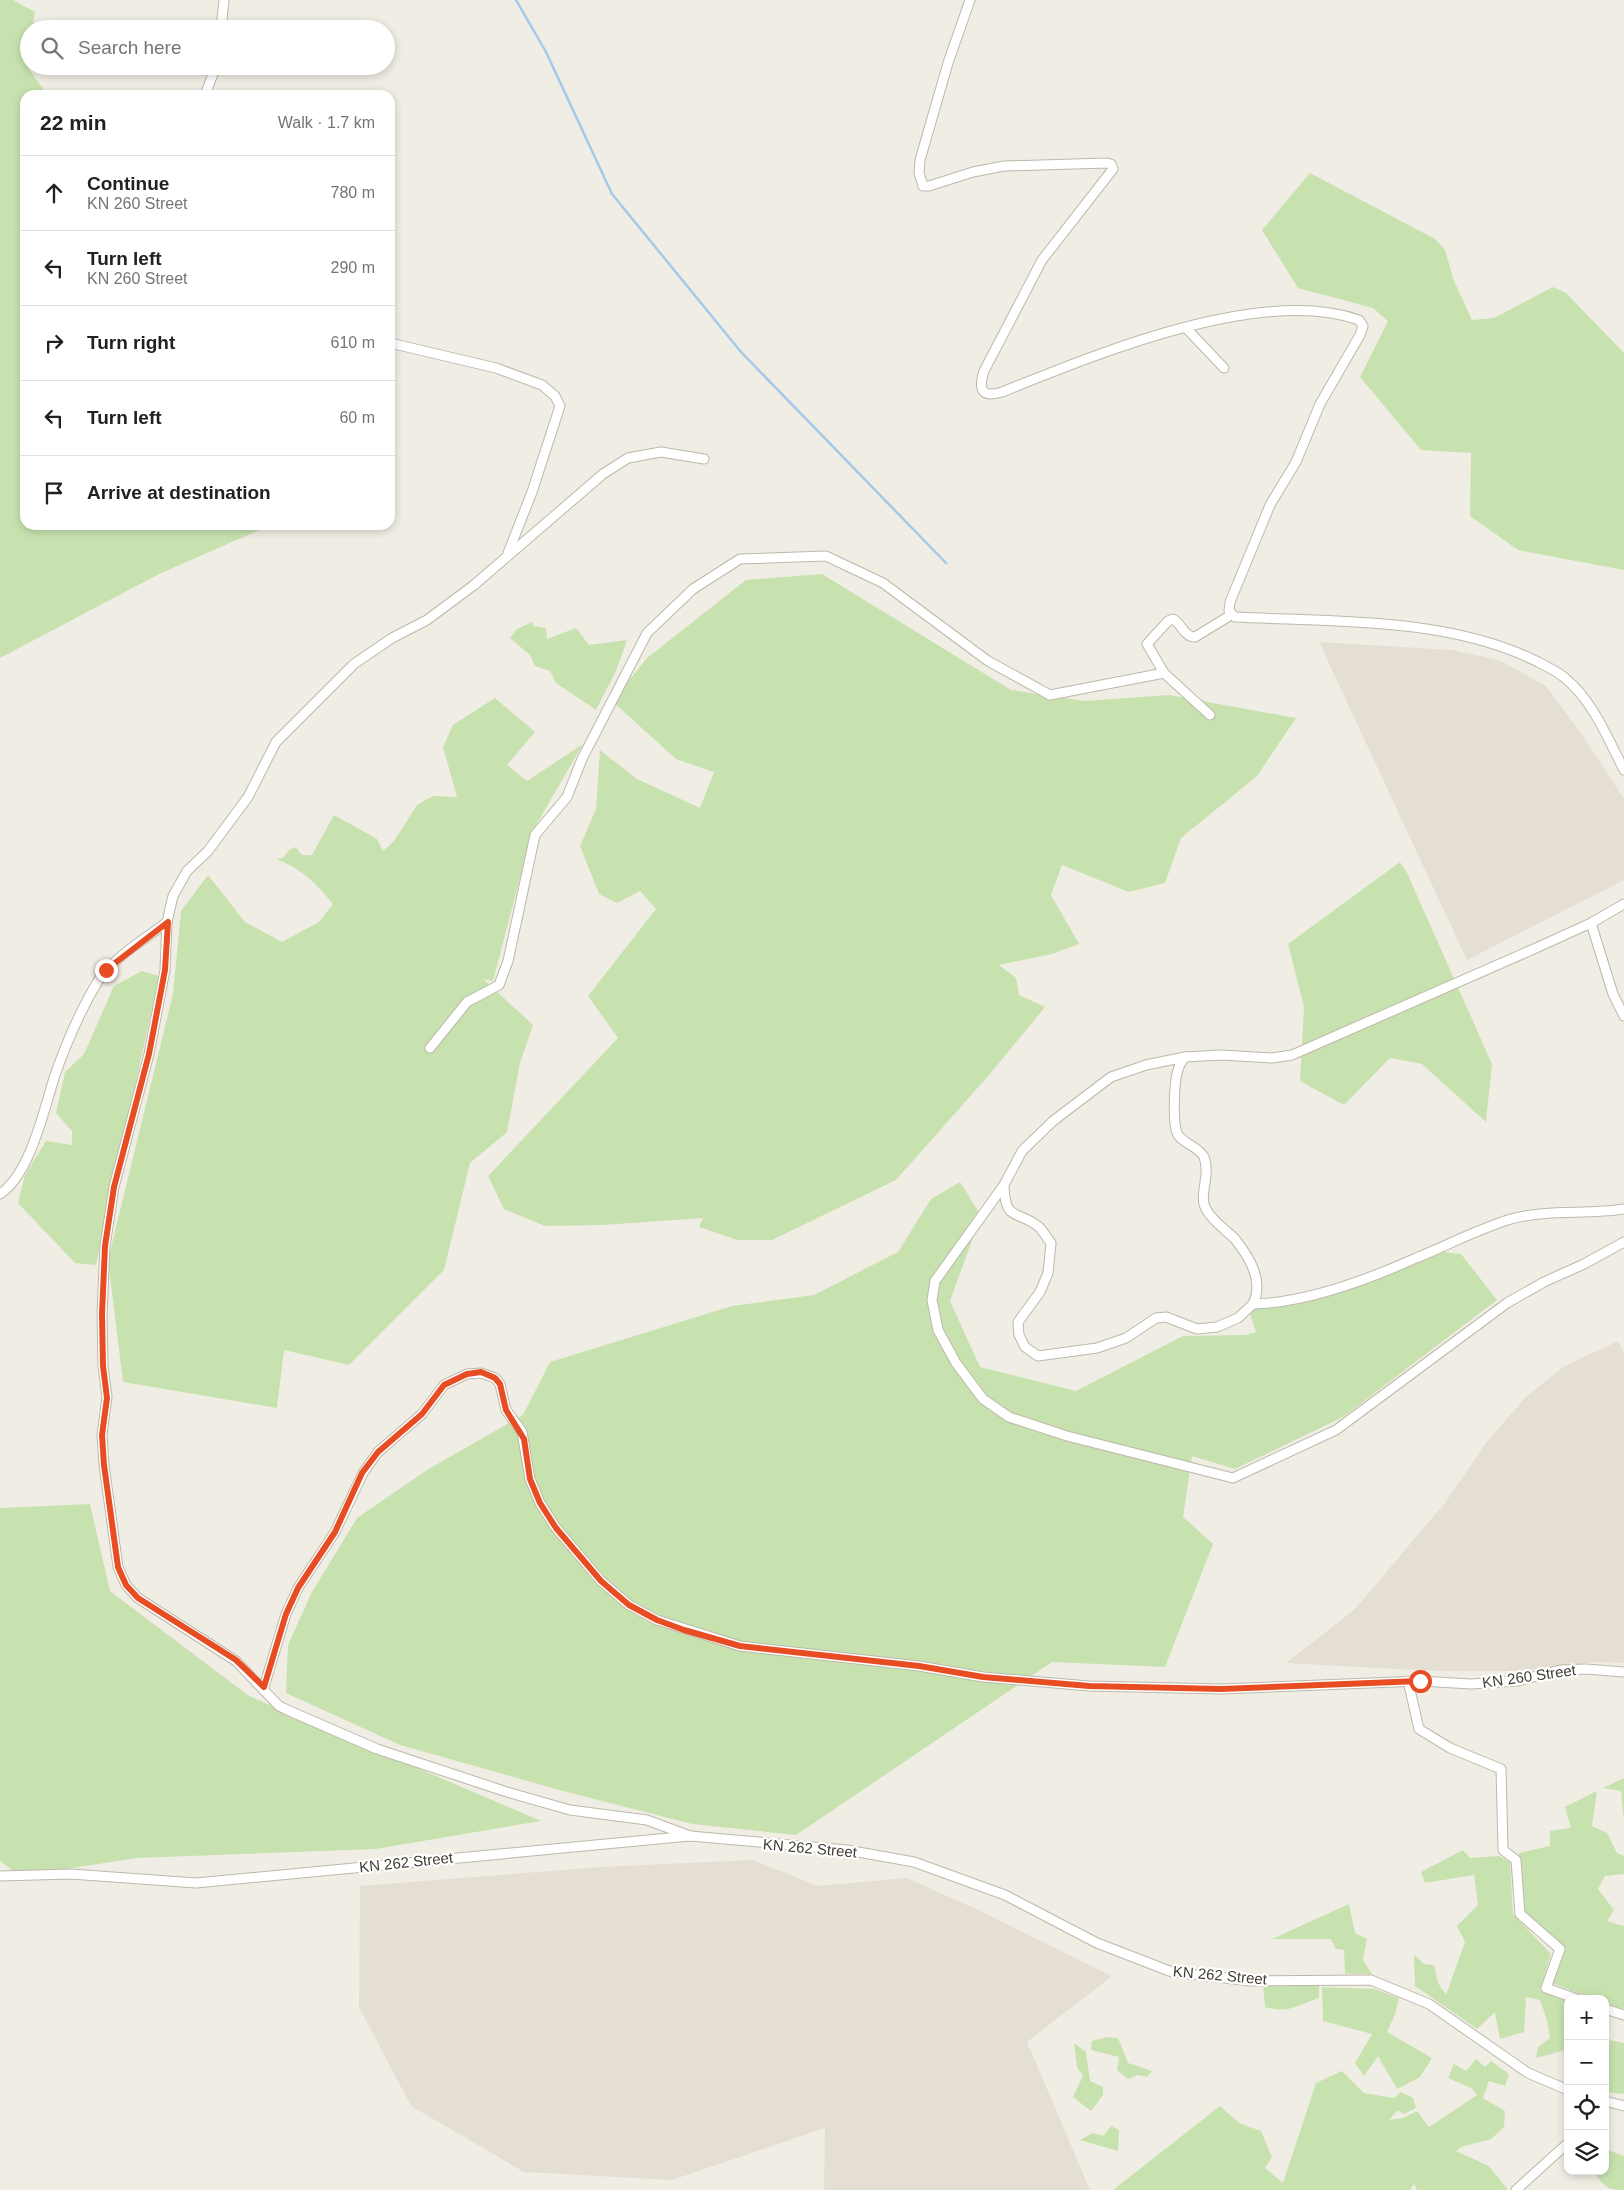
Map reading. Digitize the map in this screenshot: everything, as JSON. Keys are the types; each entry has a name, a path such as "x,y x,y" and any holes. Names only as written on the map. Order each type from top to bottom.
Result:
{"street":[{"path":"222,20 224,0"},
{"path":"970,0 948,62 920,160 919,173 923,186 929,186 973,172 1004,166 1106,163 1111,164 1113,168 1042,260 984,371 981,380 982,389 990,396 1102,352 1240,314 1273,311 1340,315 1358,320 1362,326 1360,335 1320,404 1296,462 1270,505 1230,602 1229,612 1231,615"},
{"path":"207,90 213,75"},
{"path":"1186,328 1224,368"},
{"path":"395,344 496,368 542,384 555,396 560,406 532,492 507,556"},
{"path":"690,1836 647,1820 570,1810 507,1792 377,1748 285,1709 279,1706 264,1687 236,1660 138,1598 126,1585 118,1567 104,1465 102,1435 107,1398 103,1366 102,1323 105,1246 114,1187 149,1054 165,970 168,922 173,896 188,871 208,852 248,797 263,764 276,742 354,664 392,638 438,612 474,585 603,474 628,458 661,452 704,459"},
{"path":"430,1048 467,1002 499,985 508,961 535,835 567,797 582,759 647,633 693,590 740,559 826,556 884,583 988,661 1050,695 1164,673"},
{"path":"1210,714 1164,673 1147,644 1168,621 1173,619 1179,622 1186,634 1194,637 1231,615"},
{"path":"1231,615 1235,617 1391,625 1490,641 1516,652 1565,678 1584,698 1624,770"},
{"path":"1624,904 1591,923 1292,1055 1272,1058 1222,1054 1185,1057 1137,1067 1111,1077 1054,1121 1022,1151 1004,1185 935,1281 932,1300 938,1330 956,1364 983,1399 1009,1417 1067,1436 1233,1478 1336,1430 1507,1303 1544,1282 1584,1264 1624,1242"},
{"path":"0,1194 12,1184 27,1156 56,1073 97,983 113,964 168,922"},
{"path":"1591,923 1613,994 1624,1016"},
{"path":"1004,1185 1005,1204 1015,1216 1038,1227 1051,1244 1048,1273 1040,1292 1018,1322 1019,1335 1025,1347 1038,1356 1097,1348 1126,1338 1156,1318 1166,1317 1197,1328 1217,1327 1238,1318 1253,1304 1259,1292 1257,1275 1236,1240 1205,1209 1203,1192 1208,1178 1203,1156 1178,1135 1175,1118 1176,1080 1179,1067 1185,1057"},
{"path":"1253,1304 1272,1304 1310,1296 1415,1259 1478,1230 1513,1218 1624,1209"},
{"name":"KN 260 Street","path":"264,1687 286,1614 298,1588 335,1532 362,1473 378,1452 422,1414 444,1385 467,1374 481,1372 495,1378 500,1384 506,1410 524,1439 530,1479 540,1503 556,1528 601,1581 629,1605 657,1620 740,1646 919,1666 983,1677 1089,1686 1221,1689 1408,1681 1471,1684 1518,1681 1560,1670 1586,1668 1624,1672"},
{"path":"1408,1681 1419,1729 1450,1748 1501,1770 1503,1850 1516,1860 1520,1914 1560,1949 1546,1988 1566,1995"},
{"name":"KN 262 Street","path":"0,1876 71,1874 196,1883 690,1836 847,1850 914,1862 1006,1895 1097,1942 1172,1972 1252,1981 1371,1980 1429,2004 1528,2073 1564,2088"},
{"path":"1609,2010 1624,2015"},
{"path":"1609,2102 1624,2106"},
{"path":"1516,2190 1564,2146"}],"shaded area":[{"path":"1319,642 1452,650 1499,660 1546,686 1581,733 1624,799 1624,880 1467,960"},
{"path":"1618,1341 1624,1353 1624,1663 1594,1662 1527,1671 1435,1671 1286,1663 1354,1610 1445,1503 1486,1443 1525,1398 1563,1367"},
{"path":"753,1860 818,1886 907,1878 976,1909 1112,1976 1027,2042 1090,2190 824,2190 825,2128 672,2180 524,2172 411,2106 359,2007 360,1886 601,1867"}],"green space":[{"path":"0,0 13,0 35,12 34,20 20,20 20,75 33,75 44,90 20,90 20,530 260,530 159,574 0,658"},
{"path":"1310,173 1435,239 1445,250 1454,281 1472,320 1494,318 1553,287 1566,293 1624,353 1624,570 1518,550 1470,516 1471,453 1421,450 1360,377 1388,321 1373,308 1298,288 1262,230"},
{"path":"822,574 1011,690 1085,701 1169,695 1296,718 1257,776 1181,838 1165,883 1129,892 1062,865 1051,895 1079,944 1052,954 999,965 1016,978 1019,995 1045,1007 989,1075 896,1180 772,1240 737,1240 699,1227 703,1218 603,1225 545,1226 504,1209 488,1176 618,1038 588,996 656,909 640,891 617,903 599,894 580,846 596,809 600,750 637,779 700,808 714,772 676,759 612,701 647,658 746,580"},
{"path":"532,622 534,626 546,628 547,639 576,628 589,645 627,640 616,671 596,710 556,683 550,671 535,666 530,655 510,638 517,629"},
{"path":"495,698 535,732 507,765 527,781 583,744 532,832 493,981 483,979 533,1025 520,1063 507,1132 470,1163 444,1270 349,1365 284,1350 277,1408 123,1382 108,1260 173,994 181,911 208,875 245,922 282,942 319,922 333,904 308,877 276,859 283,858 289,850 296,847 302,854 312,855 334,815 377,839 383,851 394,841 417,805 433,796 457,797 443,747 453,725"},
{"path":"1400,862 1407,873 1492,1064 1486,1122 1422,1064 1390,1058 1344,1105 1300,1081 1304,1007 1288,944"},
{"path":"142,971 159,976 96,1265 75,1263 18,1203 25,1175 46,1141 72,1145 72,1131 56,1113 65,1072 84,1054 114,986"},
{"path":"960,1182 981,1216 950,1301 980,1367 1076,1391 1183,1336 1246,1335 1256,1332 1248,1308 1293,1305 1443,1252 1461,1254 1497,1300 1343,1417 1235,1469 1192,1456 1183,1517 1213,1544 1165,1667 1052,1662 796,1835 692,1824 563,1791 400,1745 286,1693 288,1645 311,1594 357,1518 427,1470 523,1415 550,1362 732,1306 814,1295 898,1252 931,1199"},
{"path":"90,1504 110,1591 249,1696 541,1821 375,1849 137,1858 20,1876 0,1861 0,1508"},
{"path":"1624,1778 1624,1821 1621,1791 1603,1788"},
{"path":"1597,1791 1592,1826 1607,1833 1617,1853 1624,1856 1624,1874 1605,1876 1598,1889 1614,1910 1607,1921 1624,1926 1624,2009 1609,2004 1609,1995 1583,1995 1549,1982 1566,1949 1525,1912 1519,1853 1550,1846 1550,1831 1571,1828 1565,1807"},
{"path":"1463,1850 1470,1858 1499,1856 1510,1862 1513,1914 1551,1954 1540,1990 1564,2000 1564,2050 1536,2058 1538,2047 1550,2038 1547,2020 1540,2000 1526,1997 1524,2032 1500,2039 1495,2012 1477,2029 1415,1986 1414,1955 1424,1964 1434,1965 1438,1983 1446,1995 1465,1942 1457,1926 1478,1905 1474,1875 1425,1883 1421,1872"},
{"path":"1349,1904 1355,1933 1367,1939 1363,1960 1372,1974 1345,1974 1344,1950 1336,1949 1331,1939 1272,1939"},
{"path":"1319,1983 1319,1998 1287,2009 1280,2010 1265,2007 1263,1985"},
{"path":"1322,1987 1375,1989 1399,1998 1395,2014 1387,2032 1432,2058 1420,2077 1397,2089 1378,2056 1364,2076 1355,2063 1372,2034 1323,2021"},
{"path":"1108,2037 1118,2038 1128,2063 1152,2071 1147,2077 1138,2075 1128,2079 1117,2070 1119,2057 1091,2050 1092,2041"},
{"path":"1610,2040 1624,2043 1624,2094 1609,2092"},
{"path":"1074,2043 1086,2052 1090,2081 1103,2087 1103,2095 1091,2111 1073,2097 1083,2076 1077,2067"},
{"path":"1476,2059 1485,2067 1491,2061 1509,2074 1505,2086 1489,2081 1483,2098 1505,2111 1504,2127 1491,2139 1461,2147 1456,2151 1489,2166 1508,2190 1417,2190 1414,2184 1410,2190 1113,2190 1220,2106 1239,2123 1261,2131 1272,2157 1265,2168 1283,2183 1316,2083 1342,2071 1364,2093 1394,2098 1401,2092 1413,2098 1416,2108 1404,2114 1398,2110 1389,2120 1403,2118 1417,2111 1429,2127 1477,2095 1471,2088 1448,2078 1454,2064 1466,2071"},
{"path":"1111,2126 1119,2130 1118,2151 1080,2140 1093,2133 1103,2136"},
{"path":"1609,2150 1624,2156 1624,2190 1609,2188 1597,2175 1609,2175"}],"waterway":[{"path":"516,0 546,52 612,194 741,352 946,563"}],"route":[{"path":"106,970 168,922 165,970 149,1054 132,1125 114,1187 105,1246 102,1314 103,1366 107,1398 102,1435 104,1465 118,1567 126,1585 138,1598 236,1660 264,1687 286,1614 298,1588 335,1532 362,1473 378,1452 422,1414 444,1385 467,1374 481,1372 495,1378 500,1384 506,1410 522,1432 530,1479 540,1503 556,1528 601,1581 629,1605 657,1620 684,1630 740,1646 919,1666 983,1677 1089,1686 1221,1689 1420,1681"}]}
